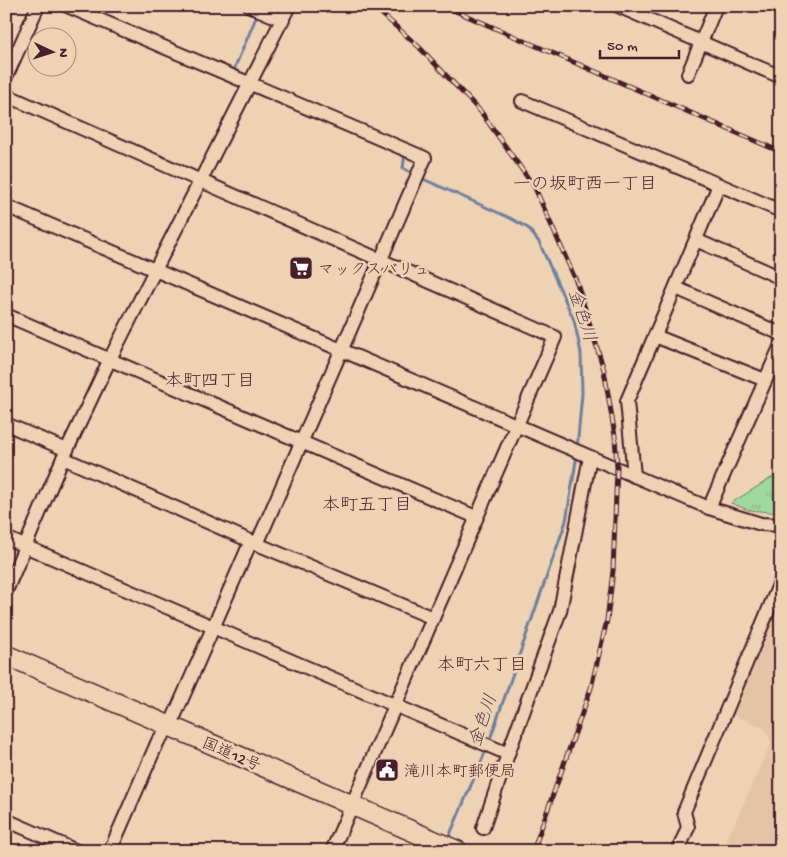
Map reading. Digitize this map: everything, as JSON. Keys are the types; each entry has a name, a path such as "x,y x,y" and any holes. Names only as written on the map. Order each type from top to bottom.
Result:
{"highway":[{"name":"国道12号","path":"6,655 458,851"}],"street":[{"path":"6,77 38,6"},
{"path":"67,6 249,85 425,158 302,444 214,628 170,726 158,741 110,851"},
{"path":"250,6 283,20"},
{"path":"6,591 65,454 110,359 289,6"},
{"path":"618,6 781,77"},
{"path":"688,74 716,6"},
{"path":"6,95 555,336 332,851"},
{"path":"522,101 781,211"},
{"path":"634,476 627,401 719,185"},
{"path":"6,206 709,508 761,524 781,525"},
{"path":"696,240 781,278"},
{"path":"676,288 781,334"},
{"path":"6,315 302,444 476,517"},
{"path":"655,336 765,380"},
{"path":"709,508 781,345"},
{"path":"6,424 65,454 254,543 433,618"},
{"path":"483,828 560,611 590,457"},
{"path":"6,538 508,754"},
{"path":"678,851 688,827 684,812 781,580"},
{"path":"6,820 77,851"}],"shaded area":[{"path":"781,601 781,851 722,851 771,743 765,729 731,714"}],"green space":[{"path":"781,472 781,513 748,510 731,503"}],"waterway":[{"name":"金色川","path":"232,74 258,13"},
{"name":"金色川","path":"405,154 403,168 415,175"},
{"name":"金色川","path":"421,178 510,218 528,228 539,242 574,320 581,353 582,394 577,449"},
{"name":"金色川","path":"489,742 566,521 577,455"},
{"name":"金色川","path":"448,839 487,748"}],"railway":[{"path":"373,6 419,47 481,112 535,188 577,283 604,370 615,436 617,468 613,571 607,620 591,688 533,851"},
{"path":"444,6 781,152"}],"place":[{"name":"マックスバリュ","path":"301,268"},
{"name":"滝川本町郵便局","path":"387,770"}],"district":[{"name":"一の坂町西一丁目","path":"585,183"},
{"name":"本町四丁目","path":"210,380"},
{"name":"本町五丁目","path":"367,504"},
{"name":"本町六丁目","path":"482,664"}]}
